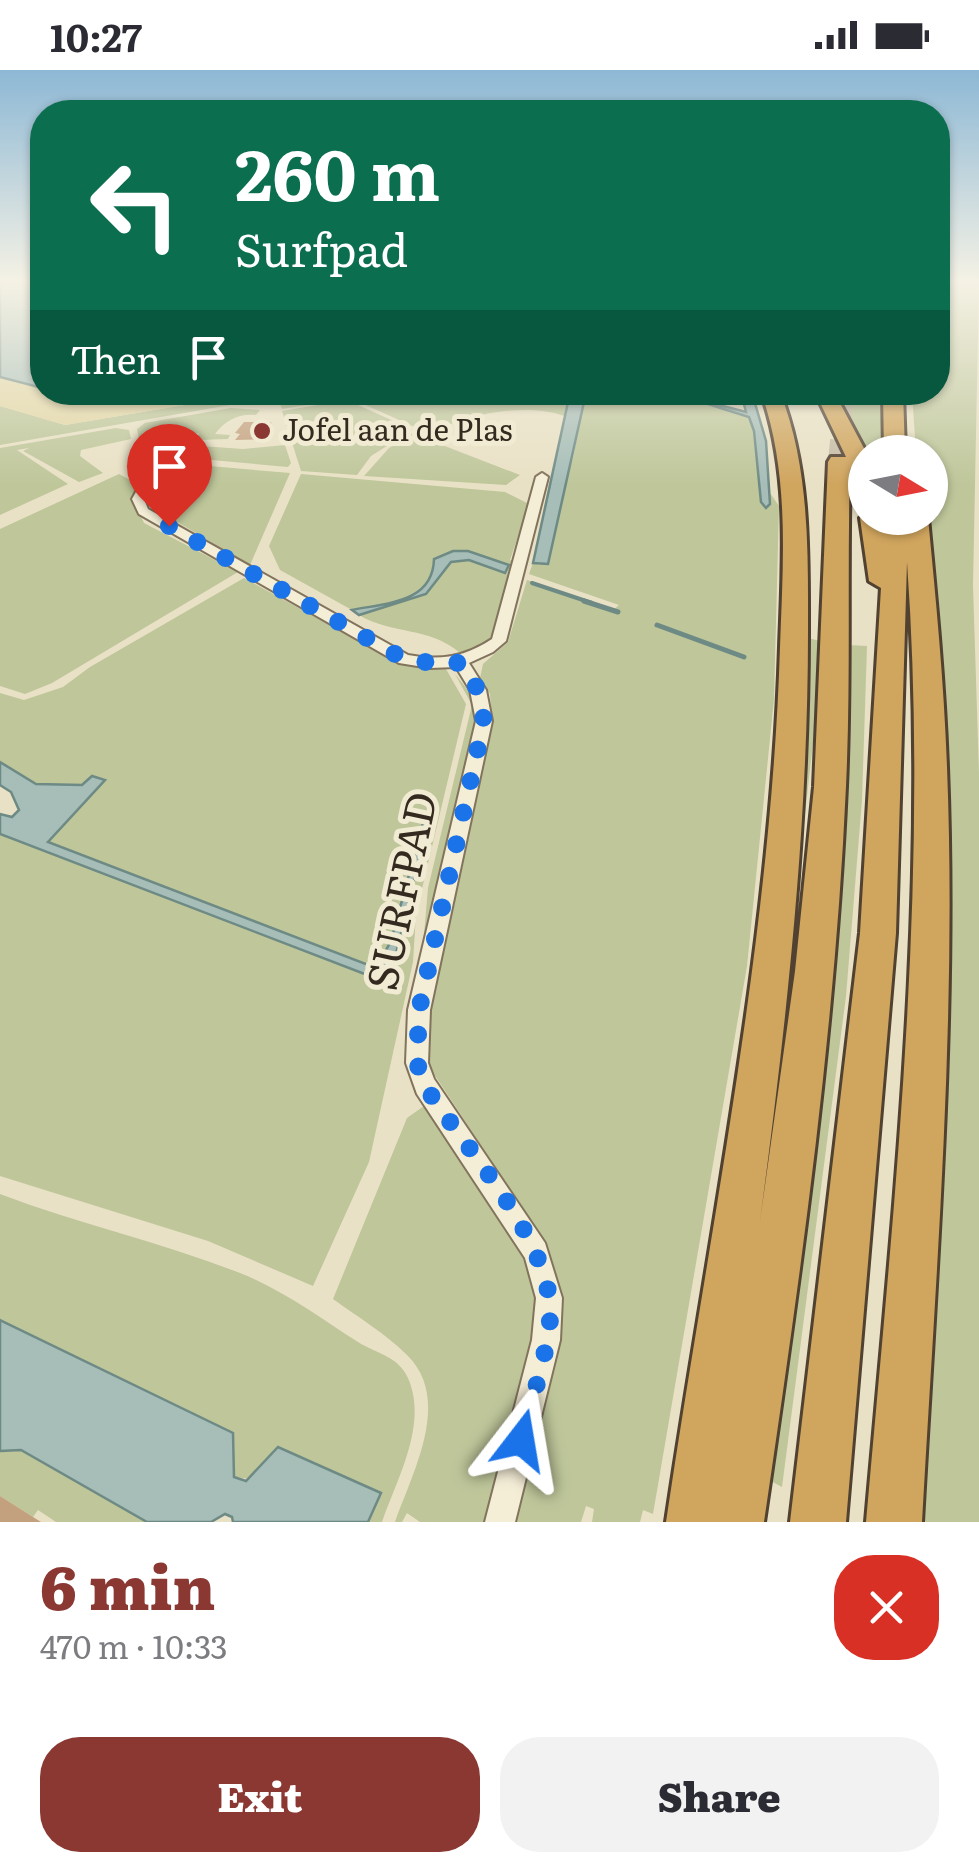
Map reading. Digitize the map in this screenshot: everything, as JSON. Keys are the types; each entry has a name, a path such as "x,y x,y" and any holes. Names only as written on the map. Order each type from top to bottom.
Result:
{"highway":[{"path":"694,1522 755,1088 791,772 794,529 788,452 774,405"},
{"path":"831,405 848,435"},
{"path":"894,405 895,435"},
{"path":"736,1522 787,1185 820,894 836,686 839,462"},
{"path":"875,535 890,630"},
{"path":"818,1522 874,990 897,535"},
{"path":"894,1522 919,1147 933,765 918,535"}],"street":[{"path":"146,484 138,500 143,511 404,659 448,665 499,642 542,477"},
{"name":"SURFPAD","path":"461,662 478,690 484,721 419,1010 417,1063 425,1086 530,1238 546,1278 550,1319 500,1522"}],"green space":[{"path":"950,350 978,350 973,586 979,773 979,1522 924,1522 938,1245 948,823 943,656 930,535 948,535 948,435 915,435 913,405 950,405"},
{"path":"184,405 230,405 0,445 0,406 65,425"},
{"path":"317,405 358,405 409,428 409,432 371,456 357,475 301,471 282,411"},
{"path":"366,405 567,405 565,416 533,410 497,412 432,432 430,438 437,443 520,475 506,485 364,476 389,448 419,429"},
{"path":"584,405 711,405 749,417 761,502 770,504 770,493 779,506 774,699 747,966 653,1514 643,1510 640,1522 592,1522 594,1509 586,1506 581,1522 515,1522 556,1355 559,1300 554,1272 544,1241 430,1068 427,1051 430,1005 492,726 490,694 480,678 483,664 508,642 527,580 613,610 619,605 529,574 533,563 540,565 573,458"},
{"path":"843,405 886,405 887,435 859,435"},
{"path":"231,408 260,410 256,415 233,418 215,434 230,435 228,439 197,440 199,433 139,439 137,429 145,423"},
{"path":"116,428 129,430 131,439 81,450 80,456 103,473 79,482 23,451 29,448 17,450 68,484 0,515 0,448"},
{"path":"187,445 243,449 285,445 291,463 288,467 178,457"},
{"path":"174,463 290,473 250,565 152,507 149,496"},
{"path":"119,474 138,484 134,502 144,523 238,572 52,683 25,694 0,686 0,529"},
{"path":"301,474 505,492 529,504 510,560 516,562 507,606 487,645 475,652 460,653 436,638 384,626 359,615 426,594 451,562 469,560 499,571 509,565 460,550 433,573 420,592 404,600 352,610 280,570 269,546"},
{"path":"244,578 395,661 446,669 466,704 416,914 413,962 369,1162 313,1286 208,1241 0,1176 0,834 396,986 398,930 428,819 424,820 391,941 377,968 47,842 82,785 36,784 0,762 0,693 24,700 63,687 90,667"},
{"path":"804,637 820,641 814,734 783,1010"},
{"path":"848,645 867,646 862,800 846,996 782,1487 767,1479"},
{"path":"455,674 474,698 476,718 423,946 428,888 472,705"},
{"path":"424,1106 501,1214 526,1259 536,1288 537,1324 484,1522 420,1522 407,1513 402,1522 395,1522 425,1437 427,1393 420,1373 407,1355 333,1299 407,1118"},
{"path":"0,1194 240,1273 395,1361 410,1383 414,1418 408,1453 382,1522 368,1522 381,1493 234,1477 192,1412 0,1320"},
{"path":"20,1450 147,1522 56,1522 38,1510 33,1517 0,1496 0,1451"}],"sand":[{"path":"0,377 30,385 30,405 184,405 65,425 0,406"}],"water":[{"path":"0,350 30,350 30,385 0,377"},
{"path":"567,405 583,405 548,564 533,563"},
{"path":"711,405 746,412 744,405 756,405 766,441 770,504 766,508 761,502 749,417"},
{"path":"453,551 468,551 509,565 505,573 469,560 451,562 426,594 359,615 352,610 417,593 432,574 434,559"},
{"path":"0,762 36,784 82,785 92,776 105,780 48,842 376,968 391,941 424,819 429,819 391,974 399,977 396,986 0,834 0,814 12,817 19,810 11,792 0,785"},
{"path":"0,1320 233,1433 234,1477 246,1481 278,1447 381,1493 368,1522 233,1522 225,1514 211,1522 147,1522 21,1450 0,1451"}],"building":[{"path":"244,422 271,422 273,428 267,429 270,439 235,440 240,434 235,433"},
{"path":"0,1496 33,1517 41,1522 0,1522"}],"waterway":[{"path":"532,583 592,603"},
{"path":"584,601 618,612"},
{"path":"657,625 744,657"}],"tunnel":[{"path":"842,423 844,405"},
{"path":"839,462 843,420"}],"place":[{"name":"Jofel aan de Plas","path":"262,431"}],"route":[{"path":"169,526 404,659 426,664 461,662 478,690 484,721 419,1010 417,1063 425,1086 530,1238 546,1278 550,1319 521,1440"}]}
